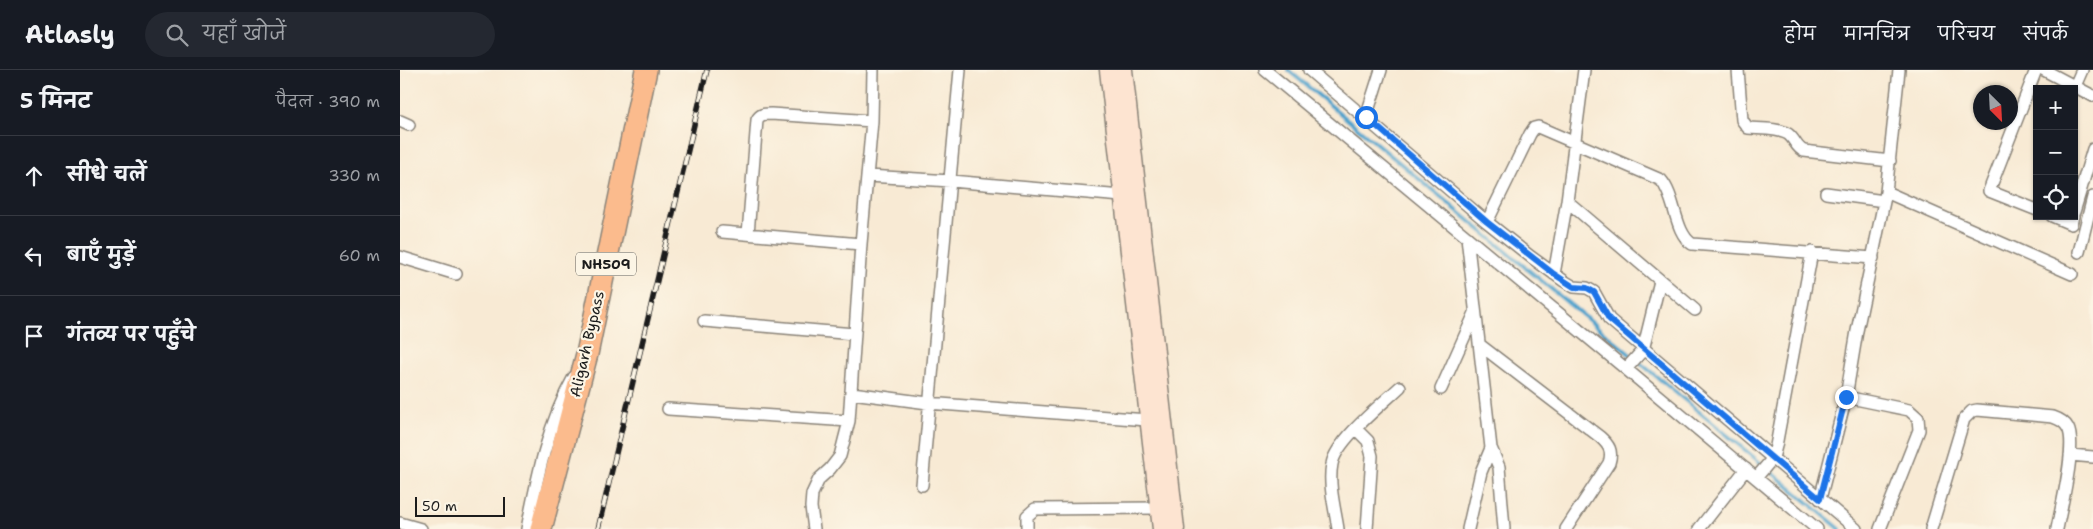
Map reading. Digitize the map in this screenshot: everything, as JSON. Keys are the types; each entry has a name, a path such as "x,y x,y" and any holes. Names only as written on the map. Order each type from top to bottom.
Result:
{"highway":[{"name":"Aligarh Bypass","path":"540,529 587,354 646,70"}],"main road":[{"path":"1108,70 1161,529"},
{"path":"1124,70 1176,529"}],"street":[{"path":"814,529 811,506 812,494 819,479 840,456 849,421 854,334 872,121 873,70"},
{"path":"922,485 928,403 951,181 960,70"},
{"path":"1265,70 1467,236 1635,359 1765,468 1816,529"},
{"path":"1309,70 1487,222 1554,274 1574,287 1587,288 1594,292 1606,316 1635,359 1746,469 1765,468 1820,499 1856,529"},
{"path":"1366,117 1381,70"},
{"path":"1554,274 1567,201 1584,70"},
{"path":"1738,70 1742,120 1748,128 1782,132 1790,136 1797,146 1804,151 1890,160"},
{"path":"1820,499 1846,397 1857,331 1885,196 1899,70"},
{"path":"2033,208 1989,191 2036,70"},
{"path":"2044,70 2073,85"},
{"path":"2075,85 2082,70"},
{"path":"2078,88 2093,96"},
{"path":"748,234 757,120 759,116 771,114 872,121"},
{"path":"1487,222 1534,128 1543,128 1661,180 1670,195 1684,235 1692,244 1873,258"},
{"path":"2078,199 2093,149"},
{"path":"868,176 951,181 1122,196"},
{"path":"1826,193 1885,196 2072,274"},
{"path":"2079,252 2093,197"},
{"path":"1567,201 1695,310"},
{"path":"2062,220 2071,224 2072,220"},
{"path":"722,232 861,244"},
{"path":"1467,236 1491,448 1498,467 1504,529"},
{"path":"1765,468 1812,252"},
{"path":"400,257 456,274"},
{"path":"1635,359 1660,280"},
{"path":"1441,389 1476,312"},
{"path":"704,321 854,334"},
{"path":"1480,345 1600,437 1609,447 1611,452 1609,463 1566,529"},
{"path":"527,529 547,443 564,394 587,354"},
{"path":"1338,529 1331,466 1340,447 1400,387"},
{"path":"852,393 928,403 1147,420"},
{"path":"1846,397 1909,410 1918,418 1919,430 1880,529"},
{"path":"668,408 849,421"},
{"path":"1931,529 1964,419 1972,411 1986,410 2059,419 2065,423 2070,435 2070,455 2057,529"},
{"path":"1356,429 1368,441 1372,456 1367,529"},
{"path":"1468,529 1481,472 1491,448"},
{"path":"2070,455 2093,457"},
{"path":"1699,529 1746,469"},
{"path":"1027,529 1027,516 1035,509 1158,508"},
{"path":"400,523 421,529"}],"waterway":[{"path":"1288,70 1840,529"}],"railway":[{"path":"598,529 707,70"}],"route":[{"path":"1366,117 1487,222 1554,274 1574,287 1587,288 1594,292 1606,316 1642,350 1820,499 1846,397"}]}
